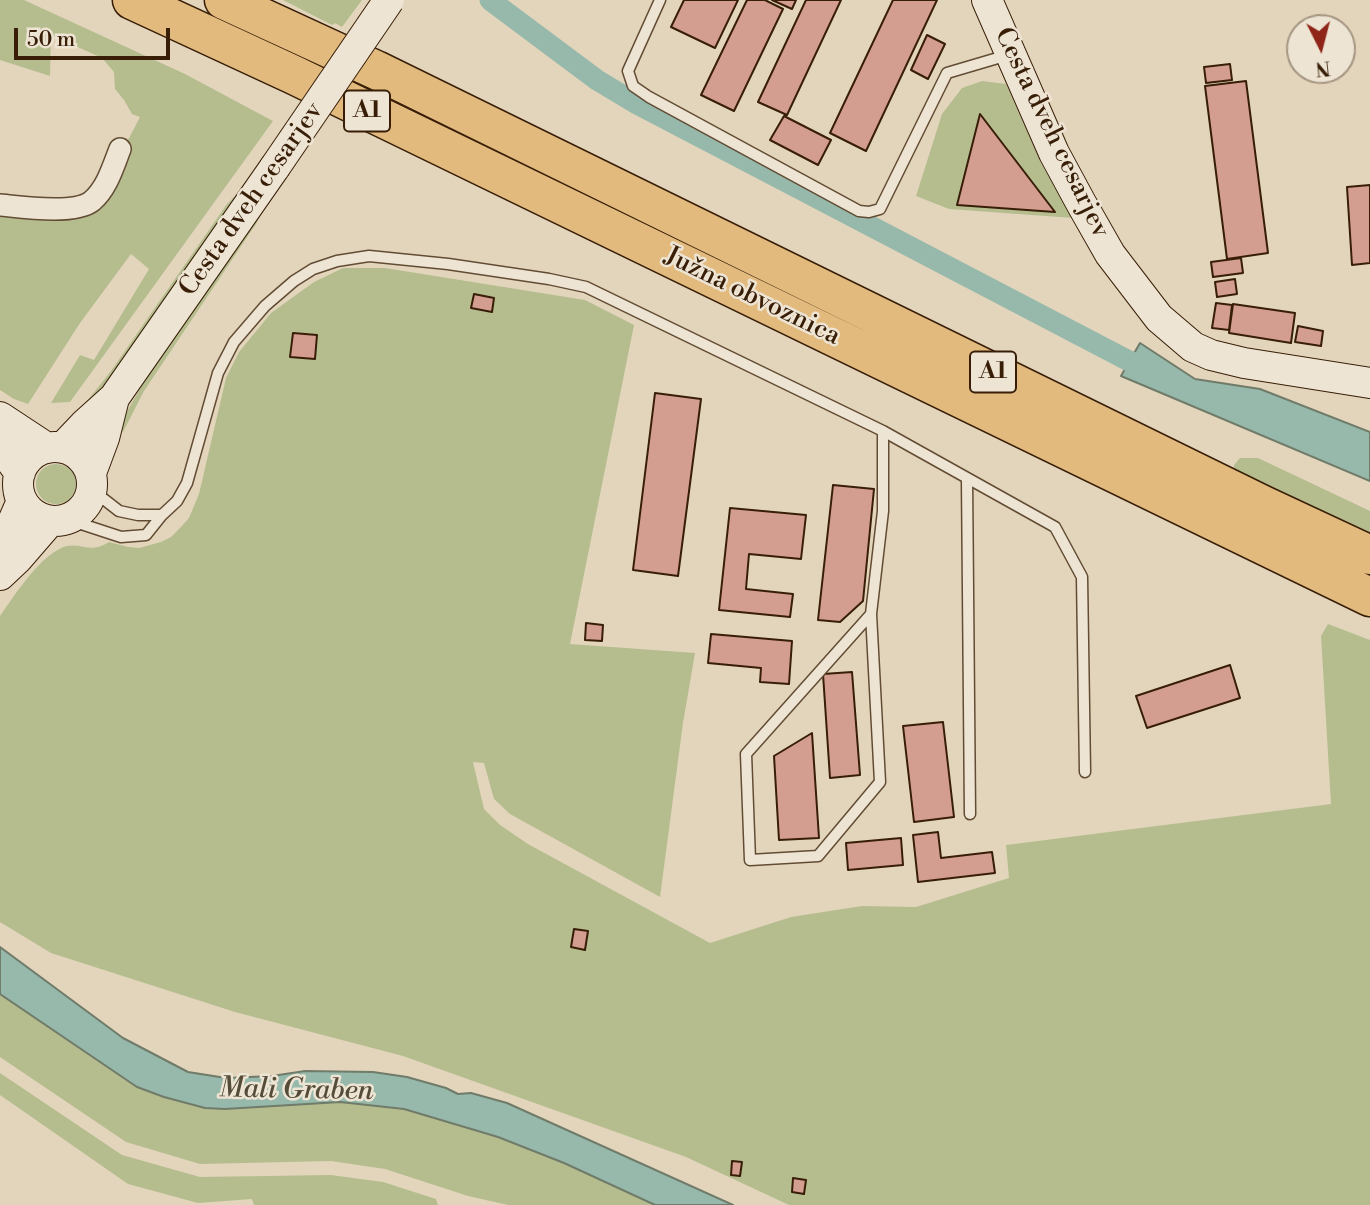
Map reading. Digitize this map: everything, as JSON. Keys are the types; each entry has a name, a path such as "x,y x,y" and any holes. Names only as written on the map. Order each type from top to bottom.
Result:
{"highway":[{"name":"Južna obvoznica","path":"132,0 294,75 1370,597"},
{"name":"Južna obvoznica","path":"224,0 376,70 1370,555"}],"street":[{"name":"Cesta dveh cesarjev","path":"55,448 114,398 389,0"},
{"name":"Cesta dveh cesarjev","path":"986,0 1054,153 1081,203 1110,254 1159,318 1193,347 1211,355 1244,363 1370,383"},
{"path":"0,205 48,209 89,204 106,184 120,149"},
{"name":"Cesta dveh cesarjev","path":"92,481 114,398"},
{"path":"0,417 55,448 70,450 83,459 92,481 86,505 80,511 58,520 0,575"},
{"path":"0,446 31,512 43,519 58,520"},
{"path":"0,551 21,487 22,466 33,454 55,448"}],"lane":[{"path":"660,0 628,71 633,86 859,211 880,209 947,73 1011,54"},
{"path":"58,520 121,537 146,535 177,501 187,483 218,373 234,342 255,316 294,281 313,270 337,261 369,256 448,264 586,287 883,431 1055,527 1082,577 1085,772"},
{"path":"871,614 746,754 750,860 818,856 880,782 871,614 883,511 883,431"},
{"path":"967,479 970,814"},
{"path":"92,481 119,511 138,515 162,515"}],"shaded area":[{"path":"0,0 24,0 185,74 273,121 70,402 51,403 80,355 94,360 149,269 131,254 80,323 28,404 14,399 0,390 0,210 30,214 101,192 140,117 132,114 115,89 114,72 102,58 51,35 50,76 0,60"},
{"path":"283,0 362,0 342,27 335,23 332,25"},
{"path":"982,81 1006,84 1041,163 1073,218 949,209 916,196 942,114 962,88"},
{"path":"248,183 203,250 88,408 84,405 111,371 227,204"},
{"path":"271,195 256,224 144,391 123,432 118,428 153,368"},
{"path":"343,268 385,268 585,300 634,325 570,644 695,653 660,897 510,814 494,799 484,763 473,762 484,809 500,825 528,844 710,943 791,917 862,906 916,907 1009,878 1006,845 1331,804 1321,636 1328,624 1370,640 1370,1205 789,1205 686,1157 403,1056 235,1012 51,953 0,922 0,616 29,576 58,550 73,545 92,548 109,542 139,548 161,542 180,528 189,518 199,494 226,378 239,352 271,313 314,282"},
{"path":"1240,458 1258,458 1370,511 1370,542 1233,478 1234,465"},
{"path":"56,464 70,470 76,484 70,498 56,504 42,498 36,484 42,470"},
{"path":"0,994 137,1087 164,1097 205,1108 225,1109 340,1102 404,1109 498,1137 564,1163 655,1205 508,1205 468,1196 385,1169 331,1161 200,1164 126,1142 0,1057"},
{"path":"0,1073 122,1155 200,1177 331,1175 383,1182 436,1199 438,1205 254,1205 252,1199 198,1203 128,1184 0,1095"}],"water":[{"path":"1140,343 1195,379 1260,389 1370,432 1370,481 1121,376"},
{"name":"Mali Graben","path":"0,947 123,1038 188,1072 226,1078 305,1071 373,1072 407,1077 458,1094 471,1093 507,1103 733,1205 655,1205 564,1163 498,1137 404,1109 340,1102 205,1108 164,1097 137,1087 0,994"}],"building":[{"path":"684,0 738,0 715,48 671,27"},
{"path":"747,0 765,0 783,9 734,111 701,95"},
{"path":"772,0 796,0 792,9"},
{"path":"806,0 841,0 787,115 758,102"},
{"path":"893,0 937,0 866,151 830,133"},
{"path":"927,35 945,44 928,79 911,70"},
{"path":"1230,64 1232,80 1206,83 1204,67"},
{"path":"1246,81 1268,253 1227,259 1205,86"},
{"path":"980,114 1055,212 957,205"},
{"path":"784,116 831,140 818,165 770,140"},
{"path":"1370,185 1370,263 1352,265 1347,187"},
{"path":"1241,258 1243,273 1213,277 1211,262"},
{"path":"1235,279 1237,294 1217,297 1215,282"},
{"path":"474,294 494,298 492,312 471,308"},
{"path":"1216,303 1232,305 1229,330 1212,328"},
{"path":"1233,304 1295,313 1291,343 1229,333"},
{"path":"1298,326 1323,331 1321,346 1295,342"},
{"path":"293,333 317,335 315,359 290,357"},
{"path":"655,393 701,399 678,576 633,570"},
{"path":"833,485 874,489 863,601 840,622 818,620"},
{"path":"730,508 806,515 801,559 749,554 746,589 793,594 790,617 719,610"},
{"path":"586,623 603,625 602,641 585,640"},
{"path":"711,634 792,641 789,684 760,682 761,668 708,663"},
{"path":"1230,665 1240,698 1147,728 1136,696"},
{"path":"852,672 860,775 830,778 823,674"},
{"path":"943,722 954,817 914,822 903,726"},
{"path":"812,733 819,838 779,840 774,756"},
{"path":"938,832 941,858 992,852 995,873 918,882 913,835"},
{"path":"901,838 903,865 848,870 846,843"},
{"path":"574,929 588,931 585,950 571,947"},
{"path":"732,1161 742,1162 740,1176 731,1175"},
{"path":"793,1178 806,1180 804,1194 792,1192"}],"waterway":[{"path":"490,0 597,80 637,104 1129,361 1156,372"}]}
